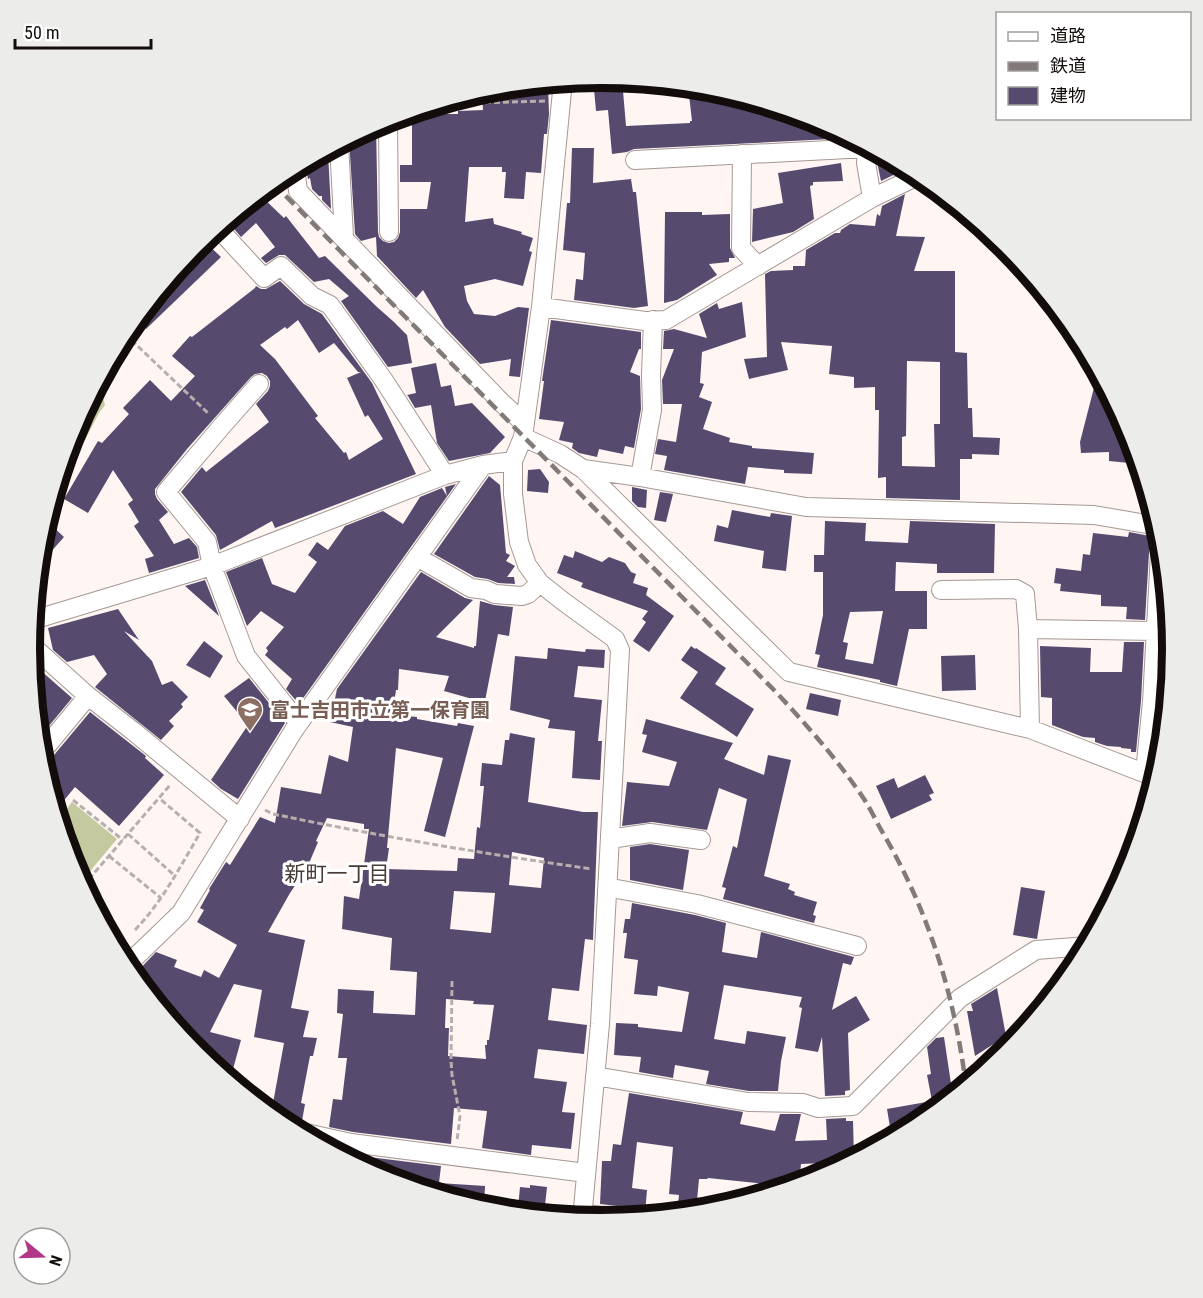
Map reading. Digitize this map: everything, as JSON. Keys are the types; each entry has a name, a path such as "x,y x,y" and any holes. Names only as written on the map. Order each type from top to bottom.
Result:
{"street":[{"path":"563,89 541,307 524,431 513,461 513,494 519,542 527,565 540,583 615,639 620,650 600,1024 583,1209"},
{"path":"388,131 389,232"},
{"path":"635,160 853,148"},
{"path":"339,153 344,237"},
{"path":"742,154 741,248 758,266"},
{"path":"867,155 872,198"},
{"path":"296,179 298,191 502,403 524,431 584,469 789,672 1030,729 1148,775"},
{"path":"541,307 645,321 666,320 872,198 909,180"},
{"path":"224,234 264,278 280,266 312,296 330,305 383,379 445,475"},
{"path":"640,477 652,410 653,320"},
{"path":"260,384 166,492 207,542 212,566 246,656 300,723"},
{"path":"42,617 212,566 445,475 483,465 513,461"},
{"path":"134,959 181,913 300,723 483,465"},
{"path":"584,469 806,507 1094,515 1148,524"},
{"path":"417,557 471,588 495,594 522,596 528,594 540,583"},
{"path":"1151,761 1159,582"},
{"path":"941,590 1016,589 1025,594 1030,729"},
{"path":"1028,629 1156,631"},
{"path":"40,653 88,696 240,819"},
{"path":"49,744 88,696"},
{"path":"610,839 650,833 700,840"},
{"path":"607,890 697,904 857,946"},
{"path":"595,1076 748,1102 802,1103 818,1108 853,1106 960,998 1036,950 1077,947"},
{"path":"325,1137 351,1143 586,1173"}],"path":[{"path":"473,103 562,101"},
{"path":"132,341 222,426"},
{"path":"90,878 182,771"},
{"path":"133,932 161,898 200,833 159,798"},
{"path":"73,800 123,840"},
{"path":"250,801 273,814 349,830 609,871"},
{"path":"128,834 175,876"},
{"path":"109,856 161,898"},
{"path":"452,981 451,1060 460,1116 455,1156"}],"green space":[{"path":"102,394 105,405 85,440 81,440"},
{"path":"72,802 117,839 88,874 70,829 65,811"}],"building":[{"path":"594,88 623,89 626,126 690,123 692,121 689,95 747,107 782,118 831,139 634,149 612,154 608,110 596,111"},
{"path":"548,91 549,114 547,134 544,134 541,173 526,172 524,199 504,198 506,172 502,172 502,167 469,167 465,222 493,218 494,224 522,232 521,234 533,238 529,251 532,252 523,286 495,279 464,286 467,301 474,314 495,316 518,307 529,308 520,377 509,376 511,359 480,364 445,327 423,290 416,298 377,256 376,237 361,241 355,234 350,148 376,136 378,232 383,241 394,242 400,232 400,209 427,209 431,182 400,182 400,165 412,165 412,121 434,114 458,114 458,111 483,110 483,101"},
{"path":"572,148 594,148 593,183 631,179 633,192 636,192 648,306 634,308 574,300 576,279 583,280 585,253 563,250 567,203 570,203"},
{"path":"328,159 331,209 322,200 322,196 312,189 310,178 308,179 307,172"},
{"path":"877,162 882,163 898,173 881,181"},
{"path":"841,163 843,181 813,182 810,186 814,219 793,232 752,242 753,209 783,203 778,173"},
{"path":"905,194 896,236 925,237 914,271 955,271 955,352 967,353 968,408 972,408 973,437 1000,438 999,455 972,454 972,459 960,459 960,500 886,498 886,477 878,478 879,410 875,410 875,387 854,388 854,377 829,374 832,346 781,342 788,370 749,379 744,359 767,357 765,274 771,271 793,270 793,266 805,266 806,250 835,233 840,233 850,224 875,226 877,214 880,216 882,206","holes":["907,361 940,362 940,424 934,424 935,467 902,466 902,437 906,436"]},
{"path":"265,200 284,218 286,216 319,258 325,256 407,335 412,363 388,367 341,301 349,296 329,279 314,282 285,255 279,255 266,263 261,258 275,247 256,223 241,237 232,227"},
{"path":"665,212 702,212 702,215 730,214 730,248 735,258 729,258 729,262 709,264 717,275 677,300 664,303"},
{"path":"210,247 221,257 146,329 143,326 156,307"},
{"path":"280,281 304,304 322,314 372,383 416,474 275,528 272,521 220,550 216,535 181,492 202,467 206,472 269,422 256,404 268,391 270,381 262,373 255,374 187,449 155,489 157,499 168,512 159,520 174,544 189,538 197,547 199,558 149,573 145,559 154,556 134,526 139,522 128,504 133,500 113,470 88,513 64,499 98,441 102,443 129,414 123,408 150,380 171,401 195,376 172,356 190,336 192,337 256,286 266,289","holes":["298,320 319,353 334,343 358,372 361,372 347,378 365,417 368,415 383,439 349,460 346,452 344,453 315,418 318,416 275,359 260,345"]},
{"path":"742,302 746,337 702,352 700,383 704,384 699,397 712,402 703,429 730,438 729,442 752,446 752,448 814,453 812,474 784,473 784,470 748,467 745,484 664,470 667,456 655,454 658,439 676,442 682,404 663,404 662,380 674,349 663,349 664,331 674,329 707,338 699,314 717,303 719,309"},
{"path":"551,320 641,332 641,349 639,349 630,372 640,376 641,409 634,448 625,446 623,454 599,449 597,457 579,453 572,448 573,443 559,440 564,422 539,419"},
{"path":"436,363 441,387 451,385 455,406 472,403 505,437 490,453 449,461 437,443 431,405 415,408 407,395 416,393 411,368"},
{"path":"1095,383 1120,434 1129,463 1109,461 1109,452 1081,453 1080,442"},
{"path":"540,469 549,482 548,493 527,491 528,470"},
{"path":"489,476 500,485 506,553 510,555 506,561 515,566 507,577 514,577 515,584 498,583 475,577 434,554"},
{"path":"456,484 299,704 286,689 292,679 265,655 268,651 266,648 284,627 261,611 247,626 226,572 262,558 272,584 295,593 317,562 308,555 317,542 328,550 345,526 383,511 403,524 420,497 442,488 447,496 445,487"},
{"path":"632,487 647,490 646,508 638,507 632,501"},
{"path":"660,492 673,494 666,522 654,520"},
{"path":"732,510 770,517 771,513 792,516 786,571 762,568 764,551 714,541 717,525 728,528"},
{"path":"825,521 866,523 865,541 908,543 910,521 995,524 994,573 937,573 937,564 896,562 895,591 927,591 927,629 909,629 897,686 880,682 880,680 817,667 820,655 815,654 823,615 823,572 814,572 814,555 824,555","holes":["883,611 873,664 845,659 848,643 843,642 850,612"]},
{"path":"54,528 64,537 49,554 51,540"},
{"path":"1129,532 1150,536 1145,620 1126,619 1127,607 1101,606 1101,595 1060,591 1061,584 1054,583 1056,568 1081,571 1083,554 1090,555 1093,533 1128,537"},
{"path":"575,551 602,562 609,557 625,563 631,572 636,574 633,583 648,588 646,595 674,616 649,652 633,641 646,622 642,619 648,611 581,587 583,583 557,573 564,555 573,558"},
{"path":"421,572 465,598 473,600 436,637 474,648 480,601 513,607 509,636 498,634 485,701 444,691 449,676 399,669 398,690 396,690 393,710 396,710 396,715 457,726 458,723 474,726 445,837 424,831 443,758 396,748 386,869 457,871 458,858 474,859 484,786 480,786 482,763 502,765 505,740 509,740 510,733 535,738 528,802 583,812 598,812 593,940 585,939 579,991 552,988 548,1020 587,1025 584,1054 538,1049 534,1078 567,1082 562,1112 575,1113 571,1149 532,1145 531,1155 482,1148 487,1111 454,1108 451,1144 329,1127 333,1099 342,1100 347,1058 338,1058 343,1014 337,1013 338,989 374,991 373,1013 415,1015 417,972 390,970 392,938 342,929 344,896 359,899 369,829 364,829 364,824 327,818 307,868 268,932 305,940 291,1008 309,1011 303,1037 317,1038 313,1056 310,1056 301,1103 305,1104 302,1121 273,1103 284,1043 254,1037 262,990 234,984 210,1032 241,1040 232,1071 180,1019 140,968 156,952 177,960 174,967 201,977 204,970 219,978 237,945 197,922 204,910 200,908 226,862 230,865 260,817 275,823 281,787 321,794 329,755 348,762 353,727 330,722 337,689","holes":["512,852 544,858 541,888 509,885","454,891 495,893 491,933 450,929","446,999 494,1005 489,1040 485,1045 486,1059 448,1056 449,1028 445,1028"]},
{"path":"205,580 219,616 185,586"},
{"path":"118,609 139,640 124,631 152,661 162,685 172,681 188,697 181,704 183,707 169,721 174,726 161,740 95,687 107,674 94,655 67,662 53,650 48,628"},
{"path":"204,641 223,656 210,678 186,665"},
{"path":"1124,642 1144,642 1136,752 1131,752 1131,749 1107,746 1095,742 1095,738 1083,737 1052,725 1052,698 1041,697 1040,646 1091,648 1090,672 1122,672"},
{"path":"691,646 726,668 715,684 754,709 737,737 680,698 698,672 681,660"},
{"path":"548,648 585,652 586,649 605,650 604,668 578,666 574,697 602,700 598,741 602,741 600,780 572,778 575,731 548,728 550,720 510,710 515,656 547,659"},
{"path":"975,655 976,690 942,691 941,656"},
{"path":"41,671 72,698 46,729"},
{"path":"249,678 285,723 238,799 211,780 248,725 224,696"},
{"path":"810,693 841,700 838,716 806,709"},
{"path":"90,712 146,756 145,758 164,775 119,826 75,787 62,802 51,758"},
{"path":"646,719 733,743 724,759 764,775 768,755 791,760 764,876 790,884 788,889 795,892 794,895 817,902 813,915 816,916 814,923 723,899 726,888 722,887 733,846 737,848 747,799 719,788 707,830 652,822 622,826 627,782 669,786 677,762 642,752 647,735 642,734"},
{"path":"925,775 934,793 929,795 932,800 891,819 876,786 894,778 898,788"},
{"path":"650,844 689,850 683,890 630,880 630,847"},
{"path":"1021,887 1045,891 1037,939 1013,935"},
{"path":"632,903 726,923 722,952 757,958 761,932 854,957 851,965 843,963 832,1010 856,996 870,1020 848,1033 850,1090 845,1091 845,1095 825,1096 822,1037 818,1052 795,1048 802,997 724,985 714,1039 745,1044 747,1031 786,1037 778,1091 749,1091 706,1084 709,1071 675,1065 673,1078 639,1072 641,1057 614,1055 616,1023 638,1024 638,1027 682,1032 689,992 658,986 657,996 634,994 638,960 624,958 627,933 623,933 625,919 630,919"},
{"path":"997,988 1006,1036 975,1056 967,1011 973,1011 971,1004"},
{"path":"944,1037 952,1087 913,1115 890,1130 887,1109 932,1101 927,1075 931,1074 927,1047 936,1038"},
{"path":"629,1093 743,1112 740,1124 775,1131 780,1114 801,1114 795,1141 827,1140 826,1119 846,1118 846,1121 853,1121 854,1150 850,1152 825,1163 801,1164 800,1173 767,1185 699,1179 697,1201 678,1205 679,1195 669,1194 673,1147 637,1142 632,1188 647,1190 645,1208 638,1209 600,1204 602,1161 611,1161 613,1144 621,1145"},
{"path":"369,1157 441,1166 439,1183 485,1186 484,1197 421,1180 369,1159"},
{"path":"530,1185 547,1187 545,1207 518,1203 520,1187 530,1188"}],"railway":[{"path":"280,190 773,689 843,770 867,803 900,864 927,925 955,1020 965,1076"}],"place":[{"name":"富士吉田市立第一保育園","path":"250,733"}],"district":[{"name":"新町一丁目","path":"337,874"}]}
